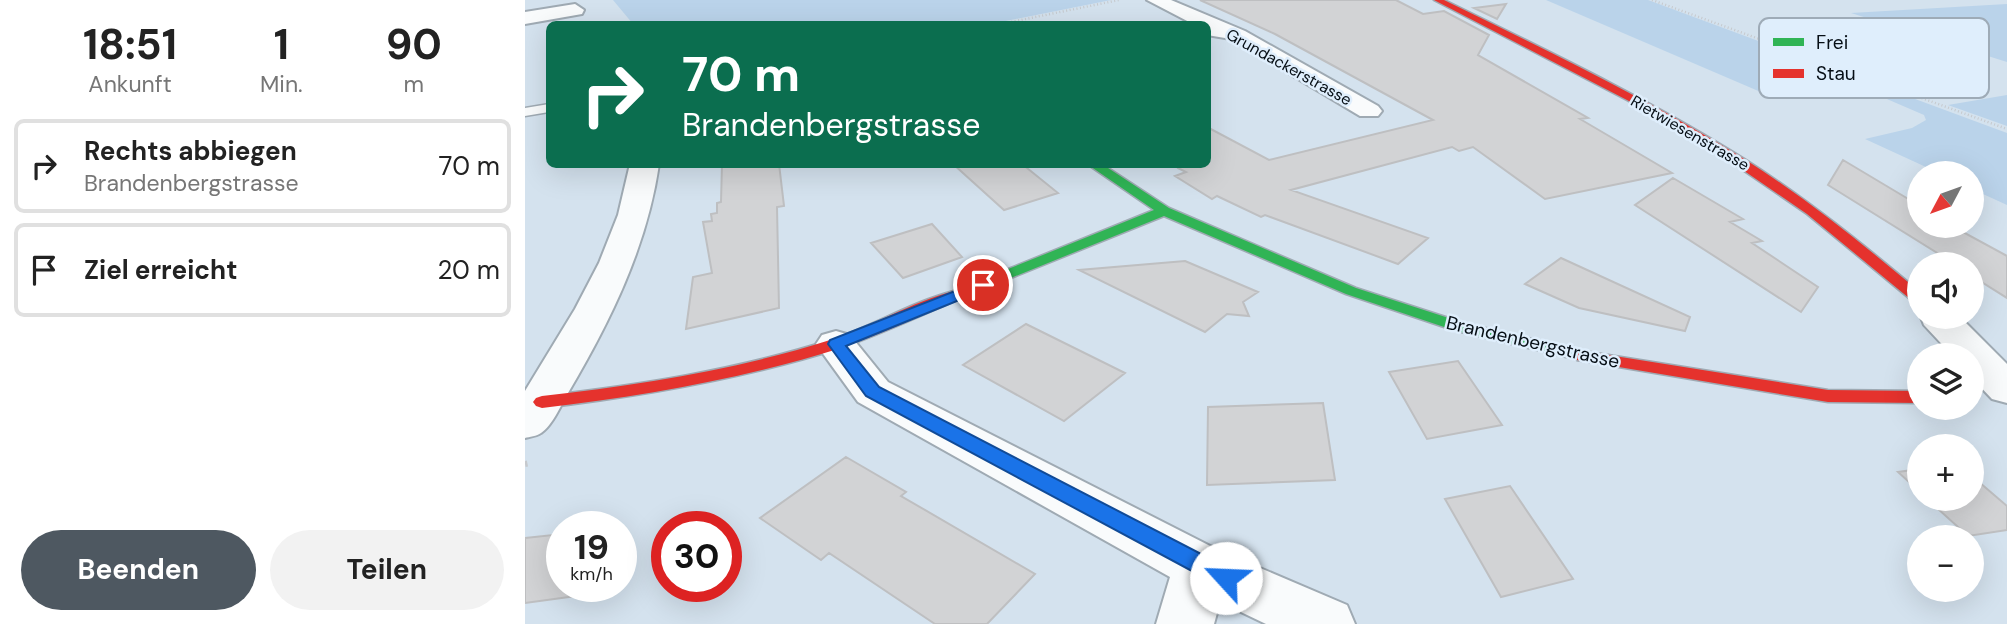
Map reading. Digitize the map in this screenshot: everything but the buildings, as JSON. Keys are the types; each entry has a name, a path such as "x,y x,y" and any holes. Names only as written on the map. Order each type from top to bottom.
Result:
{"street":[{"name":"Grundackerstrasse","path":"1156,0 1197,21"},
{"name":"Rietwiesenstrasse","path":"1438,0 1658,111 1719,147 1854,242 1907,288"},
{"path":"525,18 575,12"},
{"name":"Grundackerstrasse","path":"1212,29 1238,35 1369,111"},
{"path":"531,438 625,247 641,193 644,168"},
{"name":"Brandenbergstrasse","path":"1099,168 1164,211 1351,292 1459,327 1585,358 1828,396 1907,397"},
{"path":"531,438 634,392 705,379 836,344 1164,211"},
{"path":"1950,329 2007,389"},
{"path":"836,344 873,392 1201,567 1327,624"},
{"path":"1984,398 2007,399"},
{"path":"1185,624 1201,567"}],"lane":[{"path":"525,112 546,108"}],"path":[{"path":"1016,21 1119,0"},
{"path":"1652,0 1759,39"},
{"path":"1922,98 2007,129"}],"shaded area":[{"path":"613,0 1111,0 1006,21 630,21"},
{"path":"1546,0 1648,0 1759,41 1759,91"},
{"path":"2007,4 2007,62 1989,56 1989,18 1867,18 1851,13"},
{"path":"2007,95 2007,126 1948,105"},
{"path":"1885,98 1913,98 2007,133 2007,205 1985,195 1985,161 1913,161 1865,139 1912,128 1926,120 1924,115"}],"traffic: fast":[{"path":"1099,168 1164,211 1351,291 1459,327 1583,356"},
{"path":"954,296 1164,211"}],"traffic: jam":[{"path":"1438,0 1593,77 1706,140 1812,211 1907,289"},
{"path":"542,402 653,387 763,365 850,339 954,296"},
{"path":"1583,356 1828,396 1907,397"}],"route":[{"path":"983,285 836,344 873,392 1226,578"}]}
